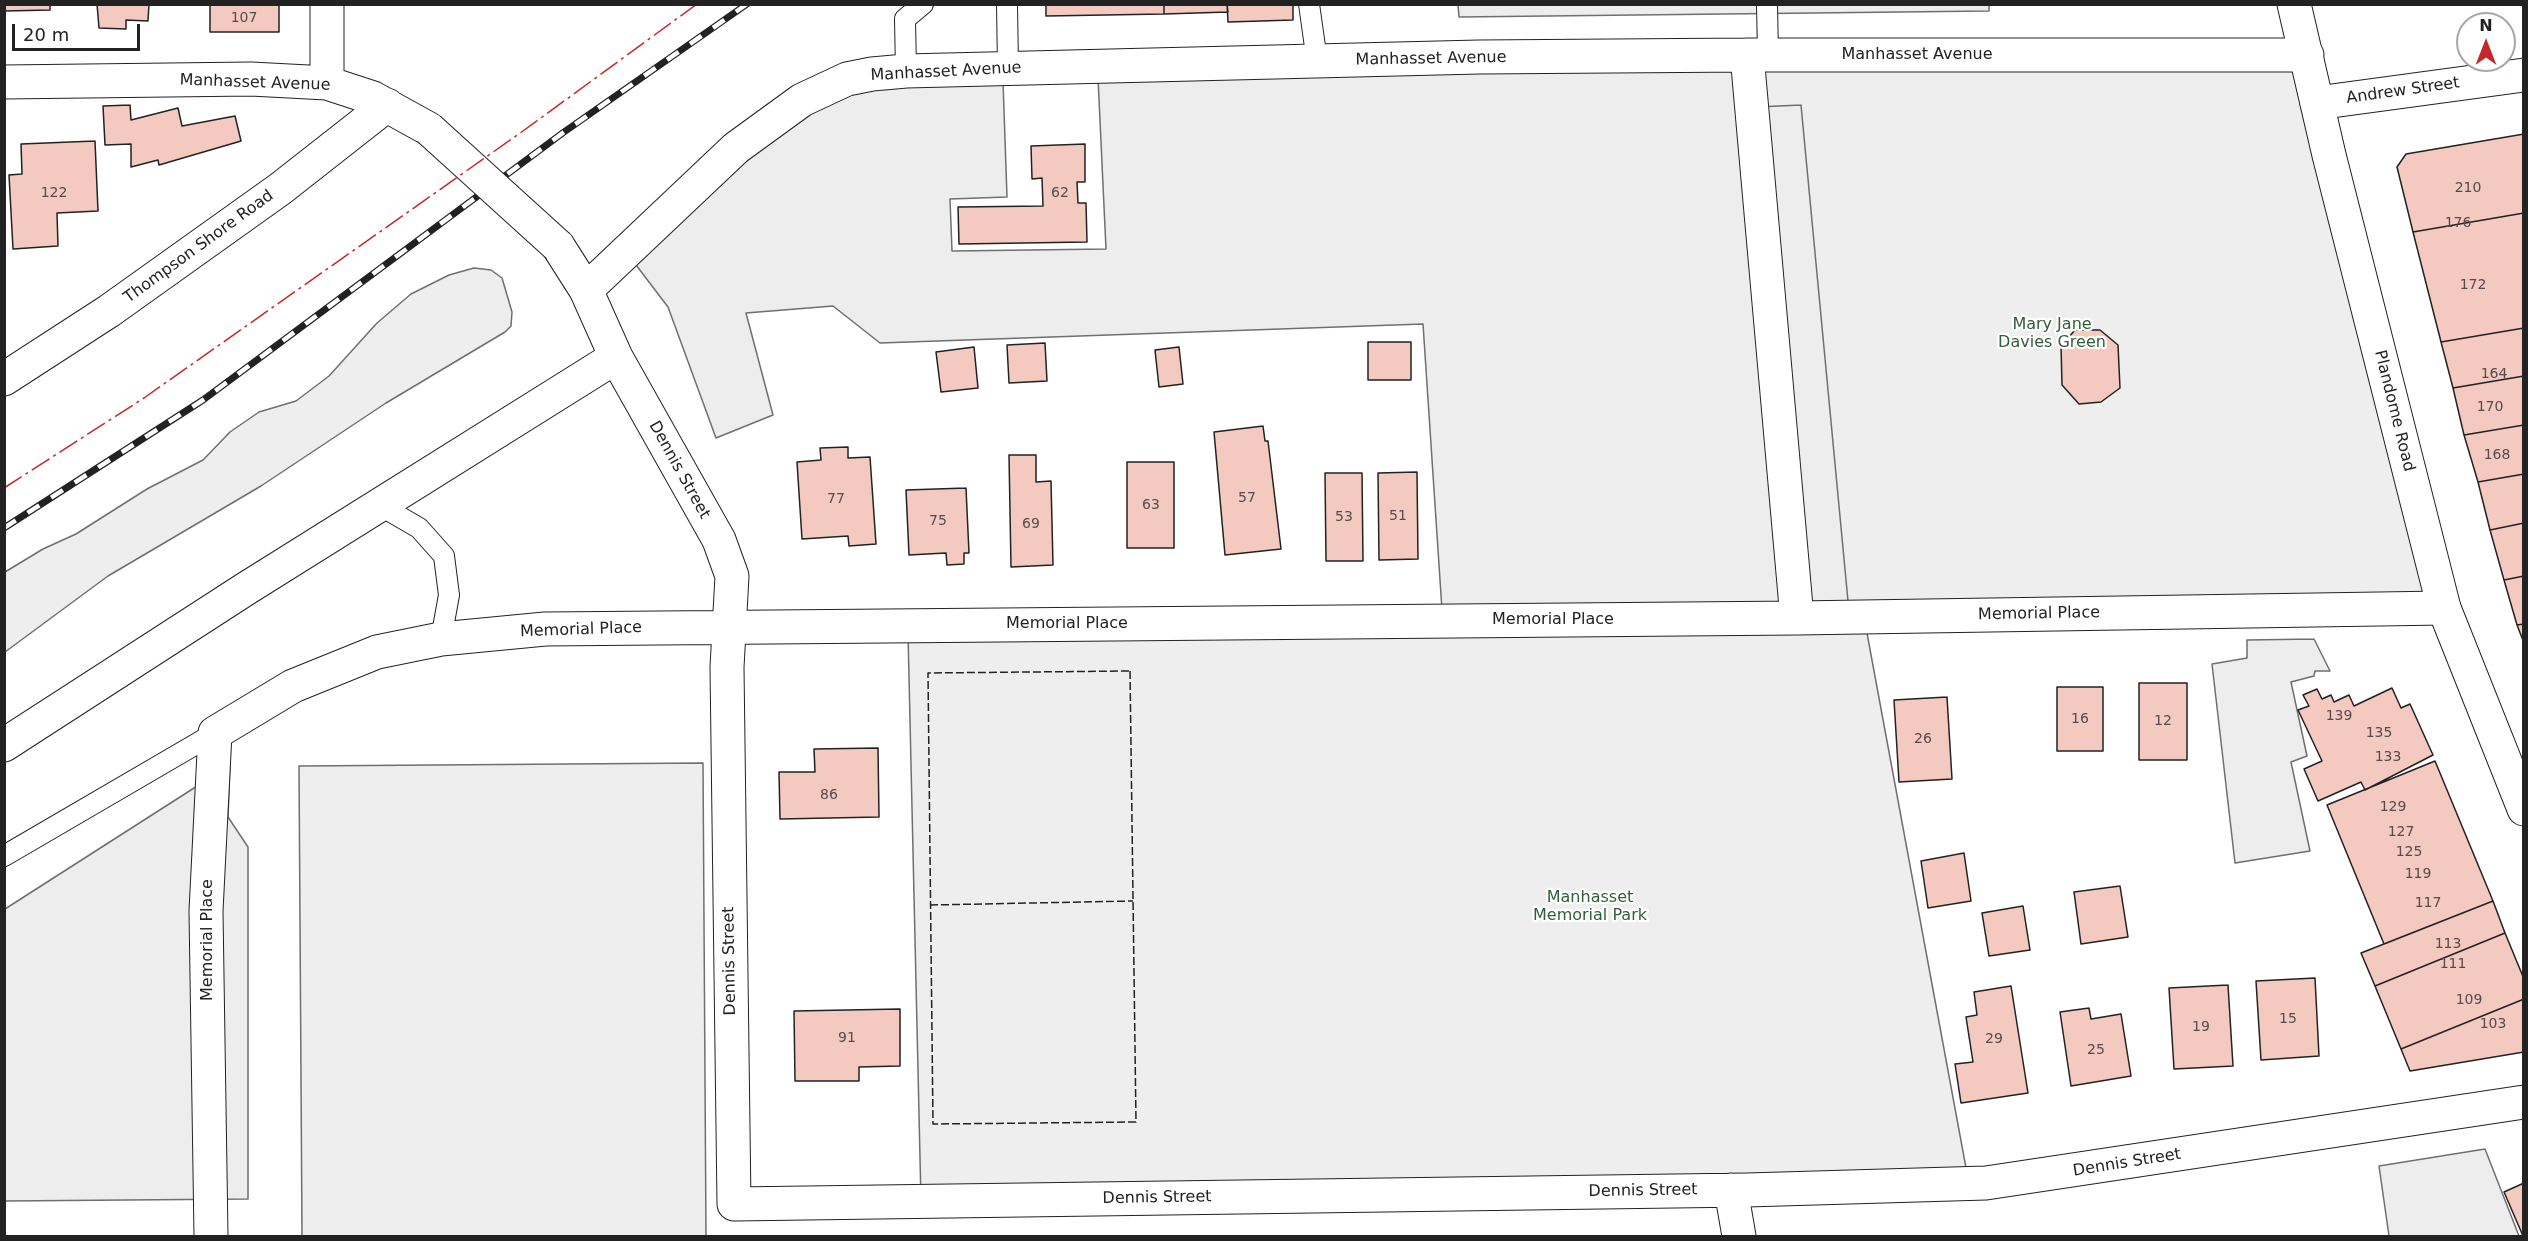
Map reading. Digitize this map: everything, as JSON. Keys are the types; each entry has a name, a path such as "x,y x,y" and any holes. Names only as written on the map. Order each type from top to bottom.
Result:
{"street":[{"path":"327,4 327,83"},
{"name":"Plandome Road","path":"2294,4 2444,608 2517,777 2523,808"},
{"path":"1757,54 1797,618"},
{"name":"Manhasset Avenue","path":"4,82 251,79 327,83 358,91 429,129 558,246 586,290 736,148 802,100 847,79 906,71 1317,61 1757,54 2307,55"},
{"name":"Andrew Street","path":"2317,102 2523,75"},
{"name":"Thompson Shore Road","path":"4,379 109,311 280,189 387,105"},
{"name":"Dennis Street","path":"586,290 616,357 718,540 732,576 727,667 734,1203 1731,1190 1959,1184 2016,1180 2523,1102"},
{"path":"4,745 237,594 616,357"},
{"name":"Memorial Place","path":"211,1236 206,911 215,733 304,682 377,652 441,639 545,629 1797,618 2444,608"},
{"path":"1731,1190 1739,1236"}],"lane":[{"path":"906,71 905,19 923,4"},
{"path":"1007,4 1008,68"},
{"path":"1309,4 1317,61"},
{"path":"1757,54 1767,4"},
{"path":"381,506 419,528 444,556 449,595 441,639"},
{"path":"4,856 215,733"}],"green space":[{"path":"1747,55 2307,55 2444,608 1864,617 1969,1184 921,1201 908,633 1439,625"},
{"path":"474,268 491,270 502,278 512,312 511,326 505,332 386,403 261,486 108,576 5,652 5,572 43,549 76,534 147,489 203,460 230,432 259,412 296,401 329,376 377,323 411,294 449,275"},
{"path":"703,763 706,1236 302,1236 299,766"}],"shaded area":[{"path":"1989,4 1989,11 1459,17 1458,5"},
{"path":"1742,64 1787,603 1442,610 1423,324 880,343 833,306 746,313 773,415 716,438 668,307 633,261 767,143 834,98 882,86 1003,81 1007,197 950,199 952,251 1106,249 1098,78"},
{"path":"1801,105 1848,601 1804,602 1757,107"},
{"path":"2314,639 2330,671 2315,671 2314,676 2291,682 2307,756 2291,762 2310,851 2235,863 2212,664 2247,658 2247,640"},
{"path":"230,765 228,817 248,847 248,1199 5,1201 5,909"},
{"path":"2485,1149 2519,1236 2389,1236 2379,1166"}],"building":[{"path":"4,4 50,4 50,10 4,11"},
{"path":"97,4 149,4 148,21 126,20 126,29 99,28"},
{"path":"210,4 279,4 279,32 210,32"},
{"path":"1046,4 1164,4 1164,14 1046,16"},
{"path":"1164,4 1227,4 1228,12 1164,14"},
{"path":"1227,4 1293,4 1293,20 1228,22"},
{"path":"130,105 131,120 178,108 182,126 235,116 241,141 159,165 158,160 131,167 131,144 105,145 103,106"},
{"path":"2524,134 2524,213 2413,232 2397,167 2406,154"},
{"path":"95,141 98,211 57,213 58,246 13,249 9,175 22,174 21,144"},
{"path":"1085,144 1085,182 1077,182 1078,203 1086,203 1087,242 959,244 958,207 1043,206 1042,178 1032,179 1031,146"},
{"path":"2524,213 2524,328 2441,342 2413,232"},
{"path":"2524,328 2524,376 2453,388 2441,342"},
{"path":"2075,330 2100,330 2118,345 2120,388 2101,402 2079,404 2062,385 2061,346"},
{"path":"1368,342 1411,342 1411,380 1368,380"},
{"path":"1045,343 1047,381 1009,383 1007,345"},
{"path":"974,347 978,388 941,392 936,352"},
{"path":"1179,347 1183,384 1159,387 1155,350"},
{"path":"2524,376 2524,425 2464,435 2453,388"},
{"path":"2524,425 2524,474 2478,482 2464,435"},
{"path":"1263,426 1265,441 1268,441 1281,549 1225,555 1214,432"},
{"path":"848,447 848,458 870,457 876,544 849,546 848,536 802,539 797,462 821,460 820,448"},
{"path":"1009,455 1036,455 1036,482 1051,481 1053,565 1011,567"},
{"path":"1127,462 1174,462 1174,548 1127,548"},
{"path":"1417,472 1418,559 1379,560 1378,473"},
{"path":"1325,473 1362,473 1363,561 1326,561"},
{"path":"2524,474 2524,523 2490,530 2478,482"},
{"path":"966,488 969,553 964,553 964,564 947,565 946,553 909,555 906,490"},
{"path":"2524,523 2524,576 2504,580 2490,530"},
{"path":"2524,576 2524,624 2517,625 2504,580"},
{"path":"2524,624 2524,643 2517,625"},
{"path":"2139,683 2187,683 2187,760 2139,760"},
{"path":"2057,687 2103,687 2103,751 2057,751"},
{"path":"2392,688 2401,708 2410,704 2433,755 2365,790 2361,782 2318,801 2304,769 2322,761 2298,710 2309,706 2303,695 2317,689 2322,699 2331,695 2334,702 2349,695 2354,706"},
{"path":"1947,697 1952,779 1899,782 1894,700"},
{"path":"878,748 879,817 780,819 779,772 815,772 814,749"},
{"path":"2435,761 2493,901 2384,944 2327,805"},
{"path":"1964,853 1971,901 1928,908 1921,861"},
{"path":"2120,886 2128,937 2081,944 2074,892"},
{"path":"2493,901 2505,933 2375,986 2361,953"},
{"path":"2023,906 2030,950 1989,956 1982,913"},
{"path":"2505,933 2524,979 2524,999 2401,1049 2375,986"},
{"path":"2315,978 2319,1056 2261,1060 2256,981"},
{"path":"2228,985 2233,1066 2174,1069 2169,988"},
{"path":"2011,986 2028,1093 1961,1103 1955,1064 1973,1062 1966,1017 1977,1015 1974,992"},
{"path":"2524,999 2524,1052 2410,1071 2401,1049"},
{"path":"2089,1008 2091,1019 2121,1014 2131,1076 2071,1086 2060,1012"},
{"path":"900,1009 900,1066 859,1067 859,1081 795,1081 794,1011"},
{"path":"2524,1183 2524,1236 2523,1236 2504,1192"}],"railway":[{"path":"4,528 203,400 564,132 747,4"}],"fence":[{"path":"1130,671 1136,1122 933,1124 928,673 1130,671"},
{"path":"930,905 1133,901"}],"power":[{"path":"4,488 144,398 523,131 697,4"}],"park label":[{"name":"Mary Jane Davies Green","path":"2052,334"},
{"name":"Manhasset Memorial Park","path":"1590,907"}]}
